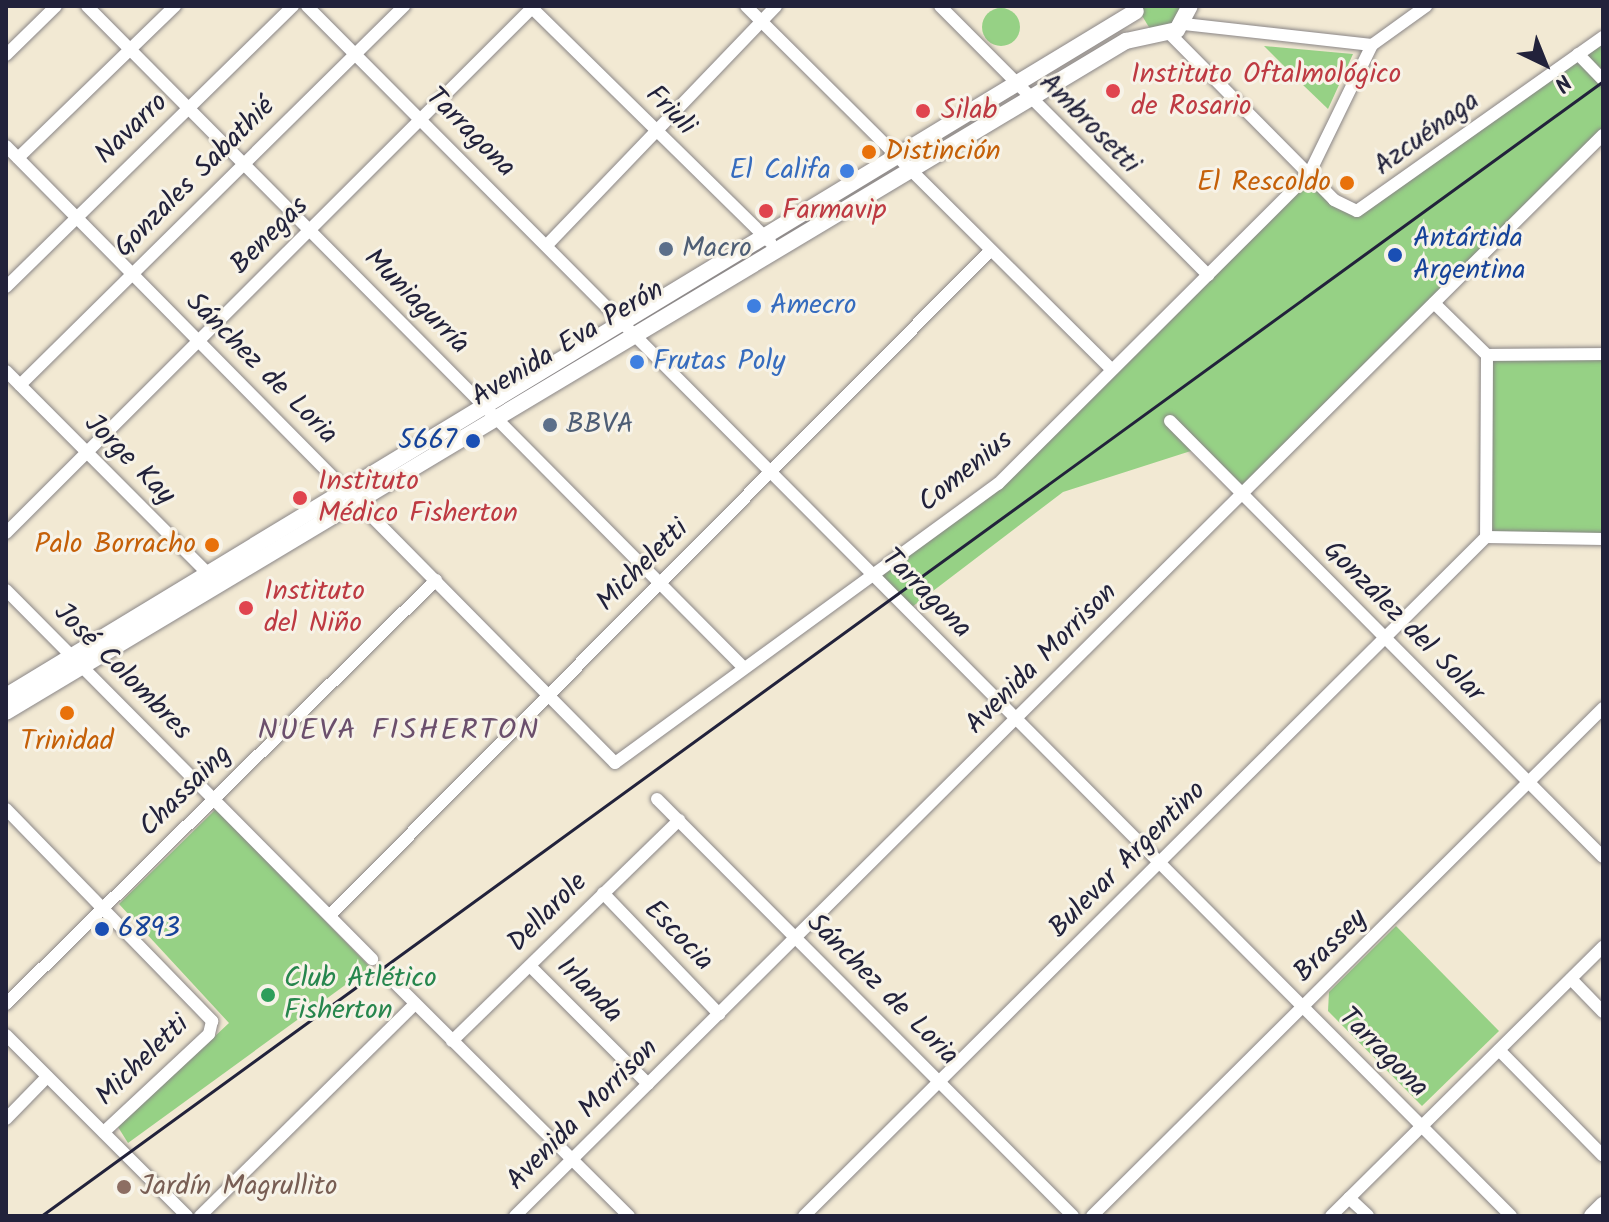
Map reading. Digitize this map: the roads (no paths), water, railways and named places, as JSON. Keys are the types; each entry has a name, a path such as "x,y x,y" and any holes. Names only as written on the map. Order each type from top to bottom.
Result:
{"main road":[{"name":"Avenida Eva Perón","path":"1023,93 1136,8"},
{"path":"1136,8 1144,27 1183,20"},
{"name":"Avenida Eva Perón","path":"6,712 78,661 1023,93 1132,38 1183,20"},
{"name":"Avenida Eva Perón","path":"6,696 78,661"},
{"path":"1592,1216 1603,1205"}],"street":[{"path":"6,55 56,6"},
{"name":"Muniagurría","path":"87,6 743,667"},
{"path":"18,158 175,6"},
{"name":"Navarro","path":"6,287 293,6"},
{"name":"Tarragona","path":"307,6 1511,1216"},
{"name":"Gonzales Sabathié","path":"20,385 404,6"},
{"path":"746,6 1112,370"},
{"path":"547,245 776,6"},
{"name":"Ambrosetti","path":"940,6 1023,93 1208,275"},
{"path":"1309,174 1199,61 1183,20 1372,45 1426,6"},
{"name":"Benegas","path":"6,533 532,7"},
{"name":"Friuli","path":"532,7 772,244"},
{"name":"Azcuénaga","path":"1309,174 1341,206 1357,211 1603,37"},
{"name":"Comenius","path":"615,763 871,573 998,484 1309,174 1372,45"},
{"path":"1578,54 1603,80"},
{"name":"Avenida Morrison","path":"515,1216 1603,135"},
{"name":"Sánchez de Loria","path":"6,146 615,763"},
{"name":"Micheletti","path":"330,915 990,251"},
{"path":"1434,303 1487,355 1603,354"},
{"path":"1487,355 1486,537 1603,539"},
{"name":"Jorge Kay","path":"6,371 213,580"},
{"name":"González del Solar","path":"1170,421 1603,857"},
{"name":"Bulevar Argentino","path":"804,1216 1486,537"},
{"name":"Chassaing","path":"6,1004 436,580"},
{"name":"José Colombres","path":"6,590 372,959"},
{"name":"Brassey","path":"1092,1216 1603,708"},
{"name":"Sánchez de Loria","path":"657,799 1073,1216"},
{"path":"6,809 103,908"},
{"name":"Dellarole","path":"452,1041 679,820"},
{"name":"Escocia","path":"603,893 719,1014"},
{"name":"Micheletti","path":"103,908 212,1021 209,1034 104,1132"},
{"path":"1331,1216 1603,947"},
{"name":"Irlanda","path":"530,966 648,1084"},
{"path":"1571,979 1603,1012"},
{"path":"394,982 629,1216"},
{"path":"200,1216 415,1004"},
{"path":"6,1035 187,1216"},
{"path":"1499,1050 1603,1156"},
{"path":"6,1119 47,1077"},
{"path":"1349,1198 1368,1216"}],"railway":[{"path":"41,1216 1603,81"}],"place":[{"name":"Instituto Oftalmológico de Rosario","path":"1113,91"},
{"name":"Silab","path":"923,111"},
{"name":"Distinción","path":"869,152"},
{"name":"El Califa","path":"847,171"},
{"name":"El Rescoldo","path":"1347,183"},
{"name":"Farmavip","path":"766,211"},
{"name":"Macro","path":"666,249"},
{"name":"Antártida Argentina","path":"1395,255"},
{"name":"Amecro","path":"754,306"},
{"name":"Frutas Poly","path":"637,362"},
{"name":"BBVA","path":"550,425"},
{"name":"5667","path":"473,441"},
{"name":"Instituto Médico Fisherton","path":"300,498"},
{"name":"Palo Borracho","path":"212,545"},
{"name":"Instituto del Niño","path":"246,608"},
{"name":"Trinidad","path":"67,713"},
{"name":"6893","path":"102,929"},
{"name":"Club Atlético Fisherton","path":"268,995"},
{"name":"Jardín Magrullito","path":"124,1187"}],"district":[{"name":"NUEVA FISHERTON","path":"399,731"}]}
